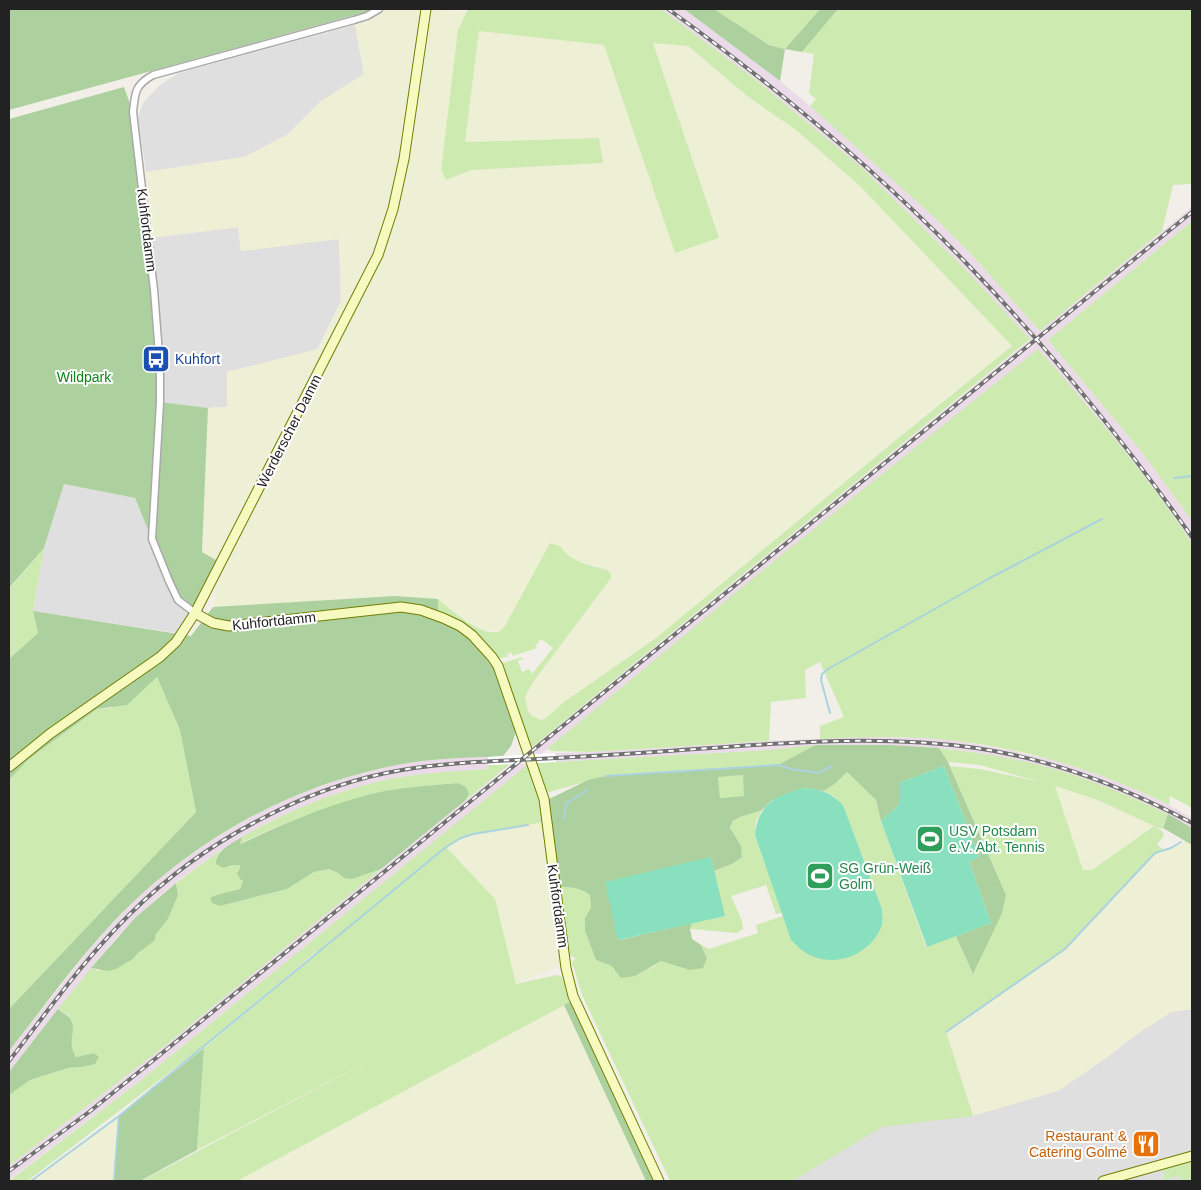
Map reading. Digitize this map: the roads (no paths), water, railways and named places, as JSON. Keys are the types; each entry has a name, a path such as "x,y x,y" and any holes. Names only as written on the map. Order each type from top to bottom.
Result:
{"street":[{"name":"Kuhfortdamm","path":"379,9 367,16 354,20 153,74 142,81 136,88 133,112 154,290 160,367 160,402 152,539 178,600 213,624 228,626 286,621 401,607 421,610 460,626 472,635 492,657 505,683 545,804 566,968 573,996 660,1181"},
{"name":"Werderscher Damm","path":"9,767 58,728 160,657 176,642 195,613 378,255 394,209 404,159 425,9"},
{"path":"1103,1181 1192,1156"}],"waterway":[{"path":"1174,478 1192,476"},
{"path":"830,713 821,680 822,674 828,669 990,578 1102,519"},
{"path":"606,776 778,765 819,773 832,766"},
{"path":"564,819 566,804 588,790"},
{"path":"31,1181 119,1116 446,847 461,838 473,834 528,825"},
{"path":"946,1032 1065,949 1155,853 1171,848 1181,842"},
{"path":"114,1181 119,1116"}],"railway":[{"path":"668,9 747,68 862,163 969,266 1057,363 1113,431 1192,537"},
{"path":"9,1171 89,1112 150,1063 1192,212"},
{"path":"9,1061 67,985 113,931 176,873 227,838 277,811 307,797 338,786 386,773 435,765 775,744 896,741 976,748 1032,759 1114,786 1192,823"}],"place":[{"name":"Kuhfort","path":"156,359"},
{"name":"USV Potsdam e.V. Abt. Tennis","path":"930,839"},
{"name":"SG Grün-Weiß Golm","path":"820,876"},
{"name":"Restaurant & Catering Golmé","path":"1146,1144"}],"park label":[{"name":"Wildpark","path":"84,377"}]}
